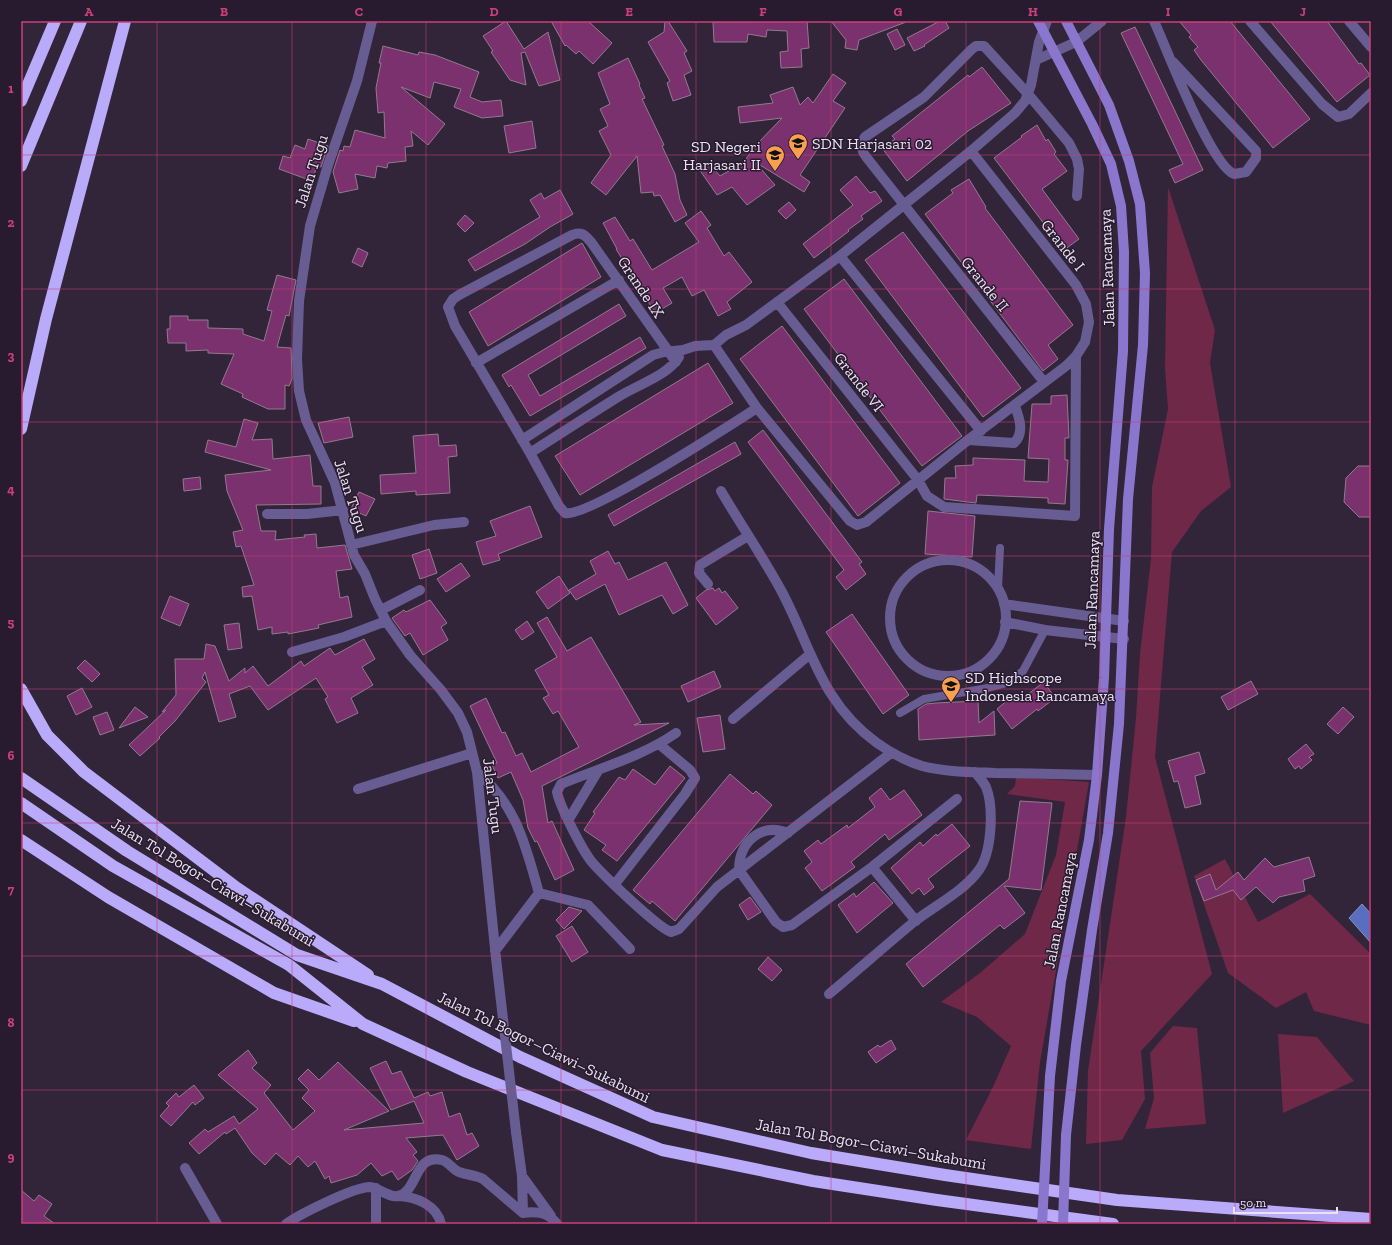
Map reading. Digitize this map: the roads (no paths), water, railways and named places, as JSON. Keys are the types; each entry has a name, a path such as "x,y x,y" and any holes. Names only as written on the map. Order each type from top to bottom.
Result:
{"highway":[{"path":"21,101 55,21"},
{"path":"21,166 81,21"},
{"path":"21,429 46,319 125,21"},
{"path":"21,689 47,735 84,772 236,888 382,984"},
{"name":"Jalan Tol Bogor–Ciawi–Sukabumi","path":"21,778 127,851 297,955 382,984 520,1057 653,1117 811,1153 945,1175 1117,1200 1371,1219"},
{"name":"Jalan Tol Bogor–Ciawi–Sukabumi","path":"21,803 113,866 289,965 363,1024 467,1072 662,1150 812,1181 1113,1224"},
{"path":"21,840 108,897 274,993 363,1024"}],"street":[{"name":"Jalan Tugu","path":"372,21 355,88 335,142 312,217 303,272 298,324 298,384 304,414 311,435 335,484 354,555 386,622 410,655 441,690 458,713 467,732 476,772 522,1176"},
{"name":"Jalan Rancamaya","path":"1038,21 1092,124 1111,164 1119,193 1123,225 1123,351 1110,529 1106,636 1097,775 1089,840 1061,981 1050,1069 1042,1224"},
{"path":"522,440 647,359 659,353 684,350 695,346 714,345 726,335 746,325 840,256 1015,113 1028,94 1042,31 1048,21"},
{"name":"Jalan Rancamaya","path":"1063,1224 1066,1135 1077,1038 1108,833 1122,693 1128,499 1144,330 1146,273 1143,225 1135,179 1123,141 1109,105 1066,21"},
{"path":"1036,60 1076,42 1102,21"},
{"path":"1154,21 1198,121 1222,166 1234,174 1246,172 1256,158 1256,151 1173,62"},
{"path":"1250,21 1322,104 1338,117 1349,114 1371,93"},
{"path":"1348,21 1371,47"},
{"name":"Grande II","path":"1044,382 902,205 864,154 861,145 865,137 924,97 965,54 976,46 984,46 1028,94 1069,143 1079,169 1077,196"},
{"name":"Grande I","path":"970,151 1082,295 1088,313 1088,333 1085,342 1076,356 1075,516"},
{"name":"Grande IX","path":"476,363 451,318 448,307 452,299 572,234 579,233 584,234 591,242 676,362"},
{"path":"840,256 981,431"},
{"path":"619,280 476,363 530,453 559,506 565,513 572,513 605,500 757,408"},
{"name":"Grande VI","path":"777,302 918,480 927,496 944,507 1075,516"},
{"path":"714,345 757,408 853,524 862,525 968,440 1066,366 1076,356"},
{"path":"530,453 620,396 656,377 676,362 684,350"},
{"path":"968,440 1014,443 1019,437 1020,428 1015,406"},
{"path":"721,491 785,598 809,655 830,693 851,722 862,732 891,752 924,766 975,772 1097,775"},
{"path":"267,514 306,514 343,510"},
{"path":"351,544 434,525 464,522"},
{"path":"708,584 699,573 700,565 748,536"},
{"path":"953,560 971,564 986,574 998,588 1004,604 1005,622 1002,639 993,655 979,667 963,674 944,676 926,672 911,663 899,649 892,632 890,614 894,596 904,580 918,568 935,561 953,560"},
{"path":"381,610 420,590"},
{"path":"1004,604 1124,621"},
{"path":"292,652 344,637 386,622"},
{"path":"1005,622 1045,630 1124,639"},
{"path":"733,719 809,655"},
{"path":"676,733 659,744 561,784 558,788 558,798 591,860 657,924 671,932 679,929 711,893 739,870 891,752"},
{"path":"615,884 685,794 695,778 690,770 659,744"},
{"path":"358,789 472,753"},
{"path":"569,819 598,770"},
{"path":"476,772 493,786 514,817 526,845 539,893 496,955"},
{"path":"829,994 916,921 964,885 979,870 986,854 990,827 990,802 985,787 975,772"},
{"path":"788,832 772,828 764,831 753,838 743,850 739,861 739,870 776,922 780,926 788,927 872,867 957,799"},
{"path":"872,867 916,921"},
{"path":"539,893 588,905 630,948"},
{"path":"398,1196 408,1191 421,1166 431,1160 441,1160 459,1172 475,1175 483,1179 523,1213 539,1212 554,1220"},
{"path":"185,1168 216,1224"},
{"path":"522,1176 523,1213"},
{"path":"522,1176 554,1220"},
{"path":"286,1224 304,1212 362,1188 376,1188 390,1195 412,1197 433,1208 438,1215 441,1224"},
{"path":"376,1188 376,1223"}],"lane":[{"path":"998,588 1000,548"},
{"path":"900,714 924,698 988,688 1007,682 1023,671 1045,630"}],"water":[{"path":"1362,904 1371,914 1371,943 1349,918"}],"place":[{"name":"SDN Harjasari 02","path":"798,160"},
{"name":"SD Negeri Harjasari II","path":"775,172"},
{"name":"SD Highscope Indonesia Rancamaya","path":"951,703"}]}
